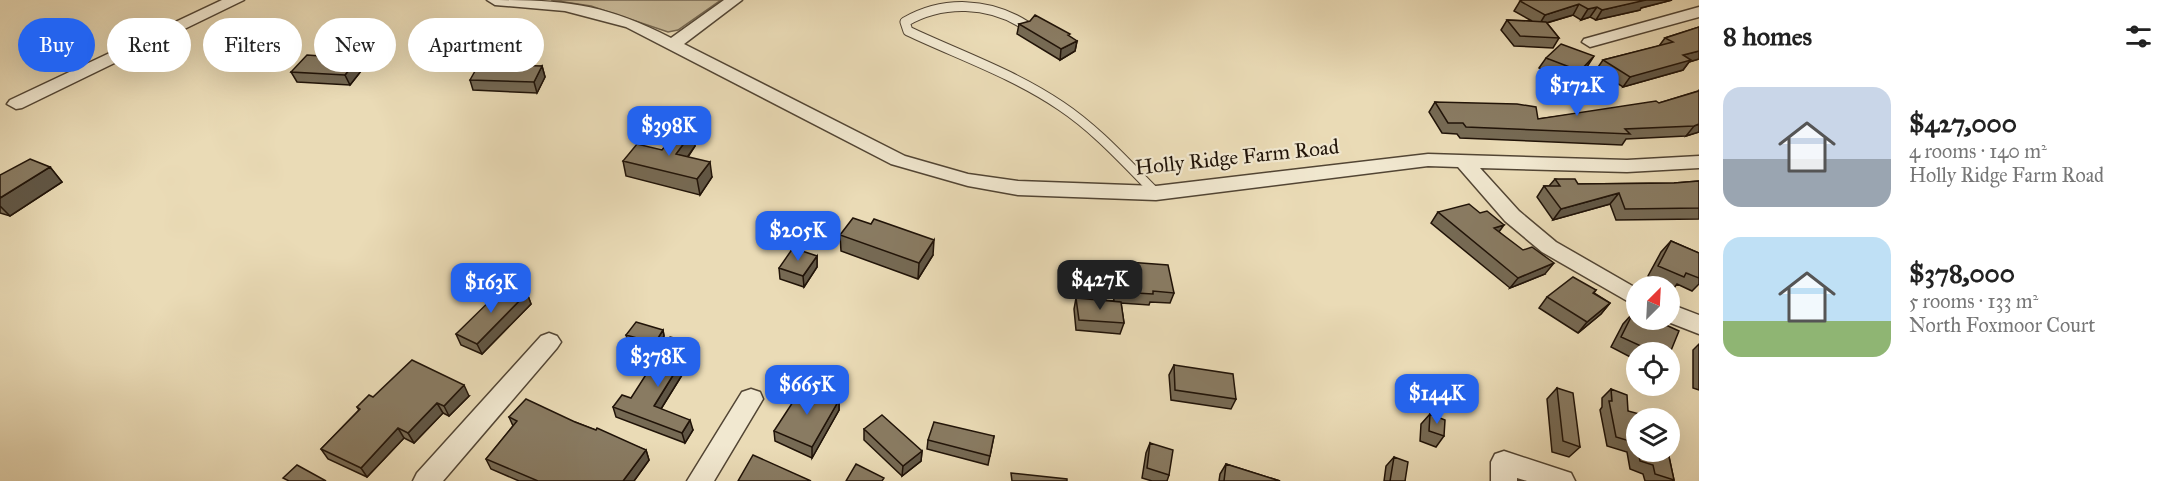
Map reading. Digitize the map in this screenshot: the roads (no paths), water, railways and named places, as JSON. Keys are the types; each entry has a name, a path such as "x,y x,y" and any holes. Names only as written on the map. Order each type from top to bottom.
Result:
{"street":[{"path":"16,104 235,0"},
{"name":"Holly Ridge Farm Road","path":"495,0 584,9 632,24 898,160 936,172 1018,188 1156,193 1428,160 1627,166 1699,162"},
{"path":"672,45 734,0"},
{"path":"1590,42 1699,12"},
{"path":"1463,161 1512,216 1549,247 1626,292"},
{"path":"1680,317 1699,325"},
{"path":"426,481 549,342"},
{"path":"700,481 751,399"},
{"path":"1504,481 1504,462 1562,481"}],"lane":[{"path":"1024,25 998,10 969,8 930,10 914,15 905,22 908,31 991,69 1060,106 1097,136 1156,193"}]}
